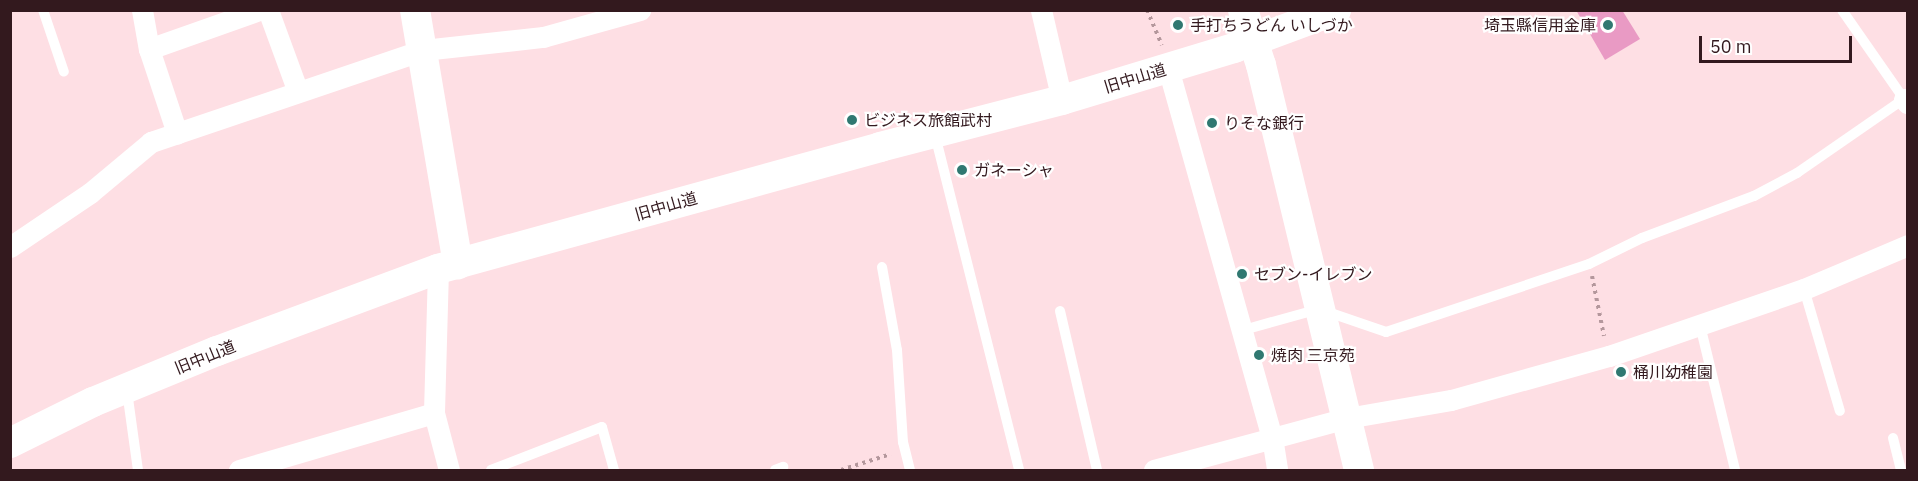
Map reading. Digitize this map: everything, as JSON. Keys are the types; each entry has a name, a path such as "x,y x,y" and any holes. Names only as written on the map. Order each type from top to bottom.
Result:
{"main road":[{"path":"415,10 423,50 448,266"},
{"path":"1244,10 1254,40 1359,471"},
{"name":"旧中山道","path":"10,443 126,388 448,266 934,132 1062,100 1170,68 1336,10"}],"street":[{"path":"142,10 149,50 177,133"},
{"path":"10,247 90,194 151,142 423,50 543,37 640,10"},
{"path":"1041,10 1062,100"},
{"path":"149,50 267,11 298,92"},
{"path":"1170,68 1240,331 1272,437 1276,471"},
{"path":"1154,471 1347,418 1451,400 1609,356 1804,289 1908,245"},
{"path":"448,266 434,412 449,471"},
{"path":"239,471 434,412"}],"lane":[{"path":"43,10 64,72"},
{"path":"1240,331 1319,309 1386,332 1589,264 1642,238 1754,196 1797,173 1906,102 1842,10"},
{"path":"934,132 1019,471"},
{"path":"882,267 897,350 904,449 910,471"},
{"path":"1804,289 1840,411"},
{"path":"1060,311 1096,471"},
{"path":"1700,325 1735,471"},
{"path":"126,388 138,471"},
{"path":"491,471 602,427 614,471"},
{"path":"1893,438 1901,471"}],"path":[{"path":"1147,10 1170,68"},
{"path":"1589,264 1609,356"},
{"path":"841,471 904,449"}],"building":[{"name":"埼玉縣信用金庫","path":"1576,10 1622,10 1640,39 1605,60"}],"place":[{"name":"手打ちうどん いしづか","path":"1178,25"},
{"name":"埼玉縣信用金庫","path":"1608,25"},
{"name":"ビジネス旅館武村","path":"852,120"},
{"name":"りそな銀行","path":"1212,123"},
{"name":"ガネーシャ","path":"962,170"},
{"name":"セブン-イレブン","path":"1242,274"},
{"name":"焼肉 三京苑","path":"1259,355"},
{"name":"桶川幼稚園","path":"1621,372"}]}
